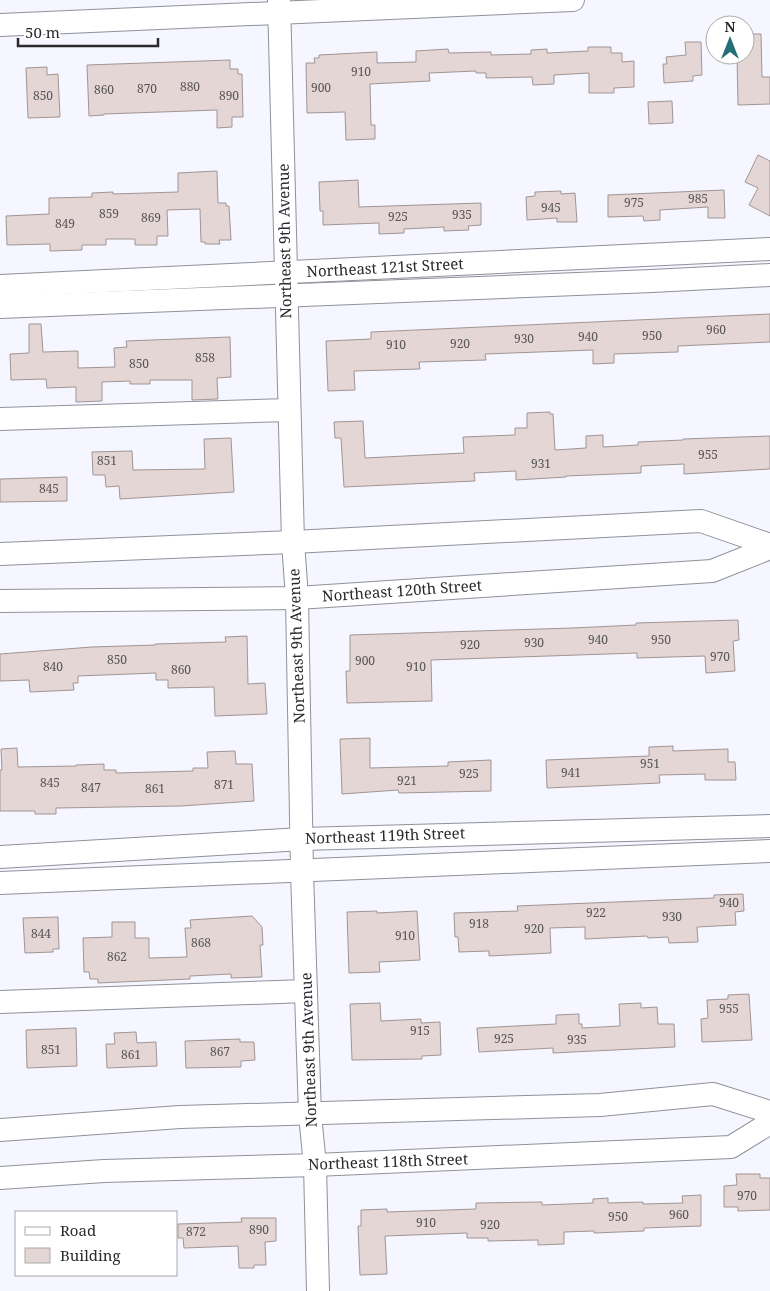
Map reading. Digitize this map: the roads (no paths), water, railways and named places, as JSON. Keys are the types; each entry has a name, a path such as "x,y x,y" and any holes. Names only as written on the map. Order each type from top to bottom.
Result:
{"street":[{"path":"0,25 279,6 573,0"},
{"name":"Northeast 9th Avenue","path":"279,6 293,542 297,598 302,872 310,1115 315,1165 318,1291"},
{"name":"Northeast 121st Street","path":"0,286 770,249"},
{"name":"Northeast 121st Street","path":"0,307 770,275"},
{"path":"0,419 289,410"},
{"name":"Northeast 120th Street","path":"0,554 293,542 702,521 770,547"},
{"name":"Northeast 120th Street","path":"0,602 297,598 712,571 770,547"},
{"name":"Northeast 119th Street","path":"0,857 302,839 770,826"},
{"name":"Northeast 119th Street","path":"0,883 302,872 770,851"},
{"path":"0,1002 306,991"},
{"path":"0,1130 180,1117 310,1115 600,1105 713,1094 770,1112"},
{"name":"Northeast 118th Street","path":"0,1178 104,1171 315,1165 731,1147 770,1123"}]}
